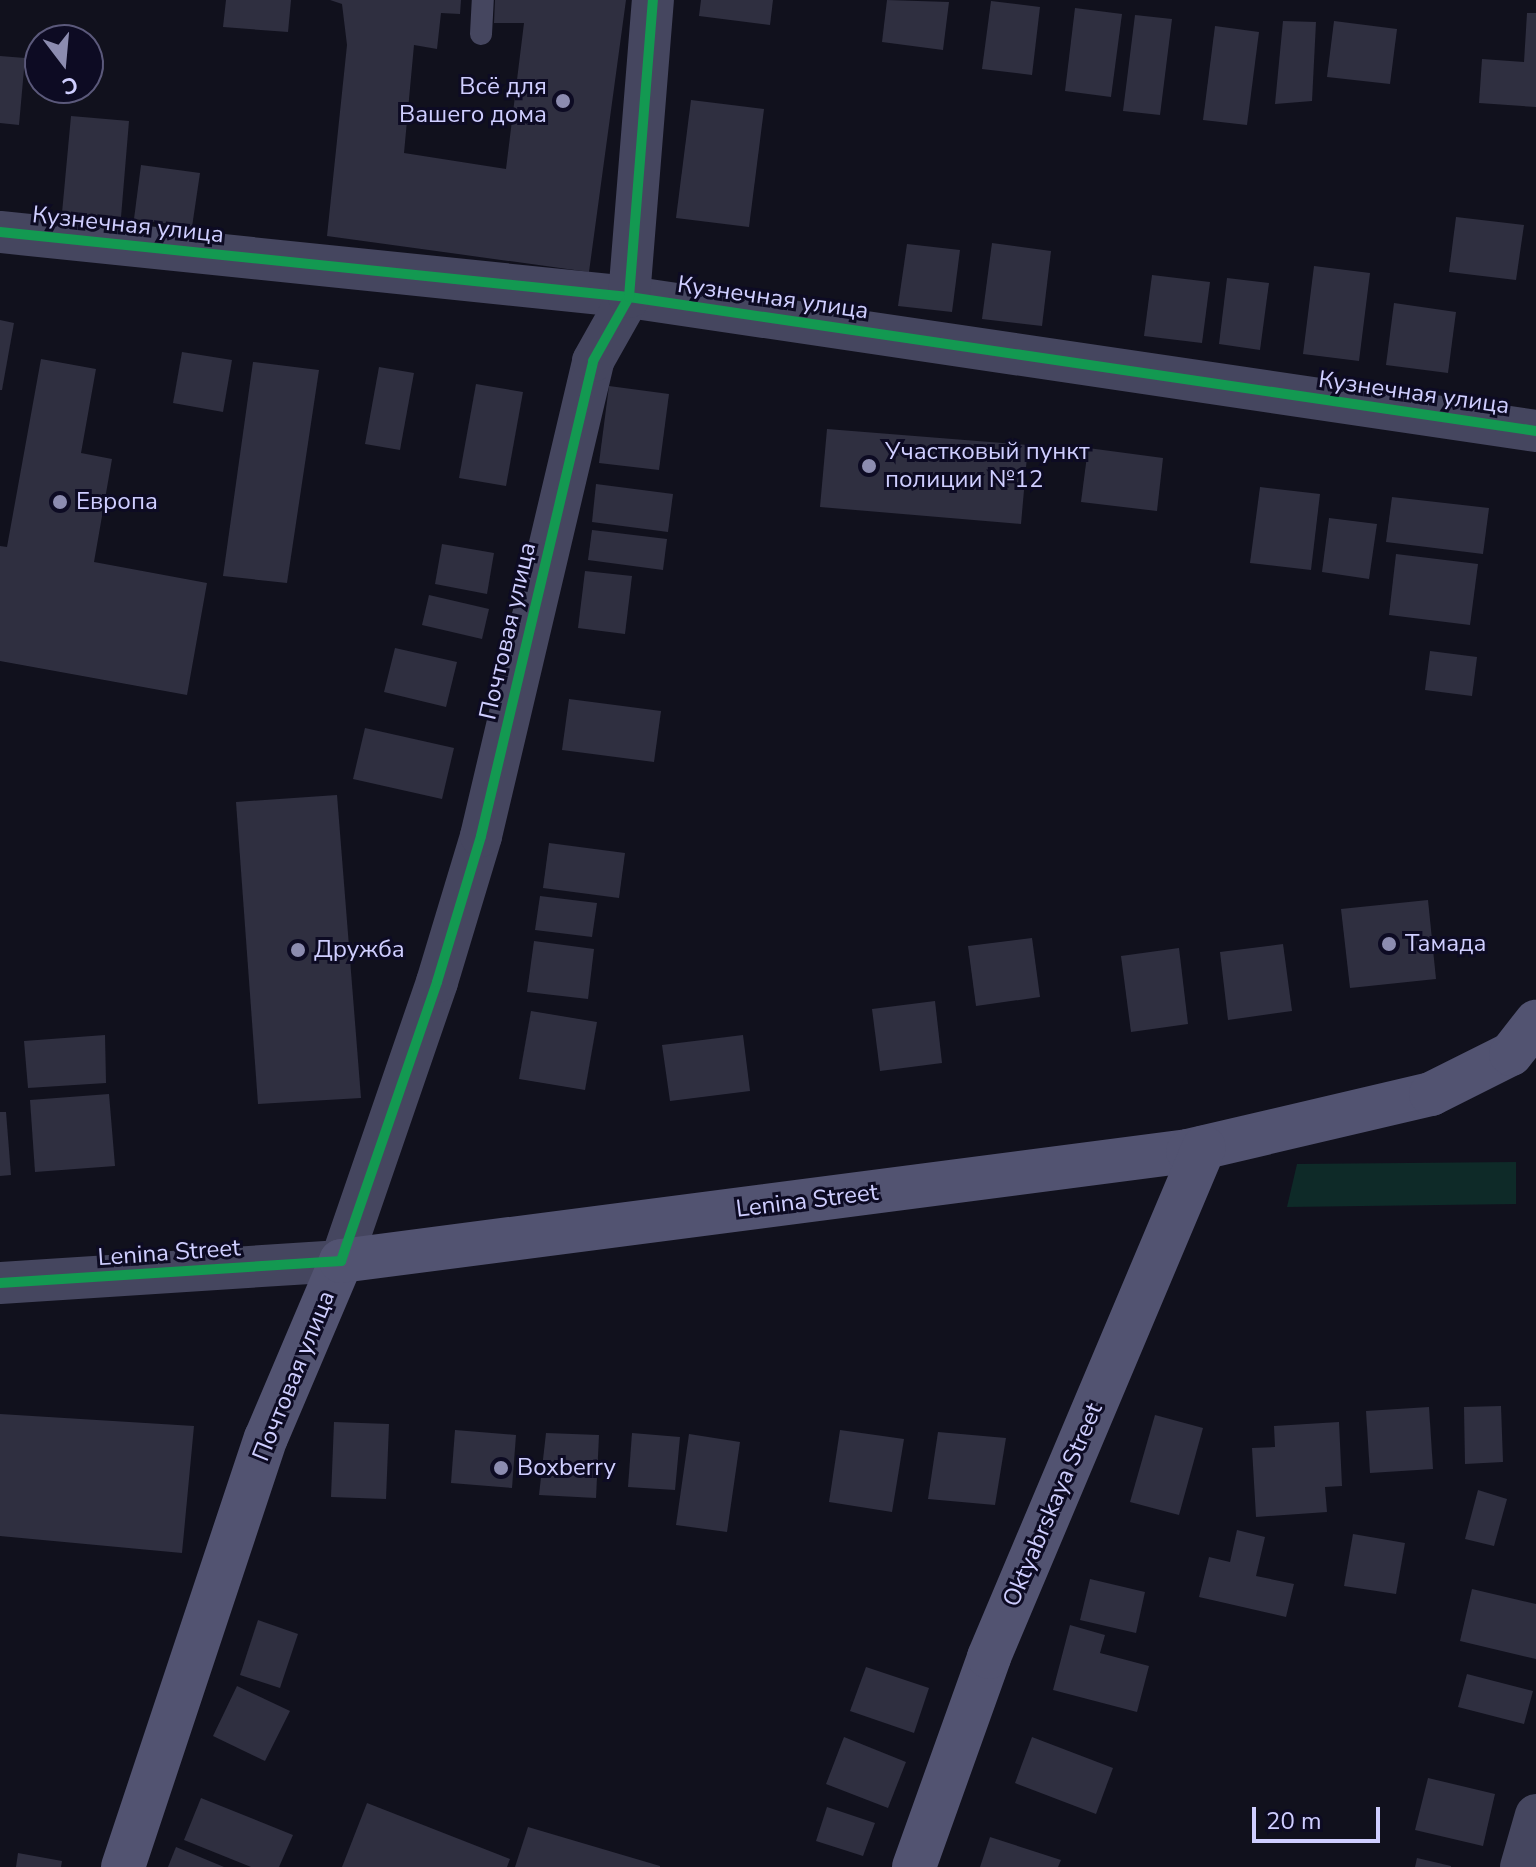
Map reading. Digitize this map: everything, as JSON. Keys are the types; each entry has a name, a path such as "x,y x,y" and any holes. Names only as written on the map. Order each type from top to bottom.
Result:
{"main road":[{"name":"Lenina Street","path":"341,1261 1204,1147 1431,1094 1511,1054 1536,1022"},
{"name":"Oktyabrskaya Street","path":"914,1867 989,1657 1204,1147"},
{"name":"Почтовая улица","path":"123,1867 266,1438 341,1261"}],"street":[{"name":"Почтовая улица","path":"341,1261 437,982 481,836 593,361 629,297 653,0"},
{"name":"Кузнечная улица","path":"0,232 629,297 1536,431"},
{"name":"Lenina Street","path":"0,1283 341,1261"},
{"path":"1521,1867 1536,1815"}],"lane":[{"path":"481,34 483,0"}],"green space":[{"path":"1516,1162 1516,1204 1287,1207 1297,1164"}],"building":[{"path":"226,0 291,0 288,32 223,27"},
{"name":"Всё для Вашего дома","path":"330,0 461,0 460,14 441,13 437,49 414,45 404,153 506,169 524,23 494,23 495,0 626,0 589,272 327,236 347,45 342,4"},
{"path":"701,0 773,0 770,25 699,16"},
{"path":"887,0 949,2 943,50 882,42"},
{"path":"991,1 1040,7 1032,75 982,69"},
{"path":"1075,8 1122,14 1111,97 1065,91"},
{"path":"1527,13 1536,13 1536,107 1479,103 1482,59 1524,62"},
{"path":"1135,15 1172,19 1160,115 1123,111"},
{"path":"1283,21 1316,22 1312,101 1275,104"},
{"path":"1334,21 1397,29 1390,84 1327,77"},
{"path":"1215,26 1259,32 1247,125 1203,120"},
{"path":"0,56 24,58 19,125 0,123"},
{"path":"691,100 764,109 749,227 676,218"},
{"path":"71,116 129,121 121,217 62,213"},
{"path":"141,165 200,173 192,227 134,219"},
{"path":"1456,217 1524,225 1516,280 1449,272"},
{"path":"992,243 1051,251 1042,326 982,319"},
{"path":"907,244 960,250 952,312 898,306"},
{"path":"1314,266 1370,273 1359,361 1303,354"},
{"path":"1152,275 1210,282 1202,343 1144,336"},
{"path":"1227,278 1269,283 1260,350 1219,344"},
{"path":"1394,303 1456,312 1448,373 1386,365"},
{"path":"0,320 14,323 2,390 0,390"},
{"path":"182,352 232,360 223,412 173,403"},
{"name":"Европа","path":"41,359 96,369 81,453 112,459 94,562 207,583 187,695 0,661 0,546 7,547"},
{"path":"253,362 319,370 287,583 223,576"},
{"path":"379,367 414,373 400,450 365,444"},
{"path":"476,384 523,392 506,486 459,478"},
{"path":"609,386 669,394 659,470 599,463"},
{"path":"827,429 1028,445 1021,524 820,507"},
{"path":"1088,448 1163,458 1157,511 1081,502"},
{"path":"596,484 673,494 668,532 592,522"},
{"path":"1260,487 1320,494 1311,570 1250,563"},
{"path":"1392,497 1489,508 1483,554 1386,542"},
{"path":"1329,518 1377,524 1369,579 1322,572"},
{"path":"592,530 667,539 663,570 588,560"},
{"path":"442,544 494,553 487,594 435,584"},
{"path":"1396,554 1478,564 1470,625 1389,615"},
{"path":"585,571 632,576 625,634 578,628"},
{"path":"429,595 489,609 482,639 422,625"},
{"path":"395,648 457,662 446,707 384,692"},
{"path":"1430,651 1477,657 1472,696 1425,690"},
{"path":"569,699 661,711 654,762 562,750"},
{"path":"365,728 454,748 442,799 353,779"},
{"name":"Дружба","path":"337,795 361,1098 258,1104 236,802"},
{"path":"549,843 625,853 619,898 543,888"},
{"path":"540,896 597,903 592,937 535,930"},
{"name":"Тамада","path":"1428,900 1436,979 1350,988 1341,909"},
{"path":"1032,938 1040,997 976,1006 968,946"},
{"path":"534,941 594,949 588,999 527,992"},
{"path":"1283,944 1292,1011 1228,1020 1220,952"},
{"path":"1179,948 1188,1024 1131,1032 1121,956"},
{"path":"935,1001 942,1063 880,1071 872,1009"},
{"path":"531,1011 597,1022 585,1090 519,1079"},
{"path":"105,1035 106,1083 28,1088 24,1041"},
{"path":"743,1035 750,1091 670,1101 662,1045"},
{"path":"109,1094 115,1166 35,1172 30,1100"},
{"path":"0,1112 6,1112 11,1175 0,1176"},
{"path":"1501,1406 1503,1462 1465,1464 1464,1407"},
{"path":"1429,1407 1433,1469 1370,1473 1366,1411"},
{"path":"0,1414 194,1426 182,1553 0,1536"},
{"path":"1155,1415 1203,1428 1179,1515 1130,1502"},
{"path":"334,1422 389,1424 386,1499 331,1497"},
{"path":"1339,1422 1342,1486 1325,1487 1327,1512 1256,1517 1252,1448 1275,1447 1274,1426"},
{"path":"455,1430 516,1435 512,1488 451,1483"},
{"path":"840,1430 904,1439 892,1512 829,1502"},
{"path":"938,1432 1006,1438 995,1505 928,1499"},
{"path":"546,1433 599,1435 596,1498 539,1495"},
{"path":"632,1433 680,1437 675,1490 628,1487"},
{"path":"689,1434 740,1442 727,1532 676,1525"},
{"path":"1478,1490 1507,1499 1494,1546 1465,1539"},
{"path":"1237,1530 1265,1537 1256,1576 1294,1584 1286,1617 1199,1597 1209,1557 1230,1562"},
{"path":"1353,1534 1405,1543 1396,1594 1344,1586"},
{"path":"1090,1579 1145,1592 1136,1633 1080,1620"},
{"path":"1472,1589 1536,1604 1536,1659 1460,1641"},
{"path":"258,1620 298,1634 280,1688 240,1675"},
{"path":"1070,1625 1105,1635 1100,1653 1149,1666 1137,1712 1053,1690"},
{"path":"866,1667 929,1688 914,1733 850,1711"},
{"path":"1467,1674 1533,1691 1524,1724 1458,1707"},
{"path":"237,1686 290,1711 265,1761 213,1736"},
{"path":"844,1737 906,1762 888,1808 826,1784"},
{"path":"1032,1737 1113,1768 1096,1814 1015,1783"},
{"path":"1428,1778 1495,1794 1483,1846 1415,1830"},
{"path":"201,1798 293,1835 279,1867 251,1867 184,1840"},
{"path":"367,1803 510,1859 507,1867 342,1867"},
{"path":"827,1807 875,1823 863,1856 816,1841"},
{"path":"528,1827 660,1866 660,1867 515,1867"},
{"path":"990,1837 1061,1860 1058,1867 980,1867"},
{"path":"176,1847 224,1867 168,1867"},
{"path":"18,1853 62,1861 61,1867 16,1867"},
{"path":"1417,1858 1451,1866 1451,1867 1415,1867"}],"cycle path":[{"path":"0,1283 341,1261 437,982 481,836 593,361 629,297 653,0"},
{"path":"0,232 629,297 1536,431"}],"place":[{"name":"Всё для Вашего дома","path":"563,101"},
{"name":"Участковый пункт полиции №12","path":"869,466"},
{"name":"Европа","path":"60,502"},
{"name":"Тамада","path":"1389,944"},
{"name":"Дружба","path":"298,950"},
{"name":"Boxberry","path":"501,1468"}]}
